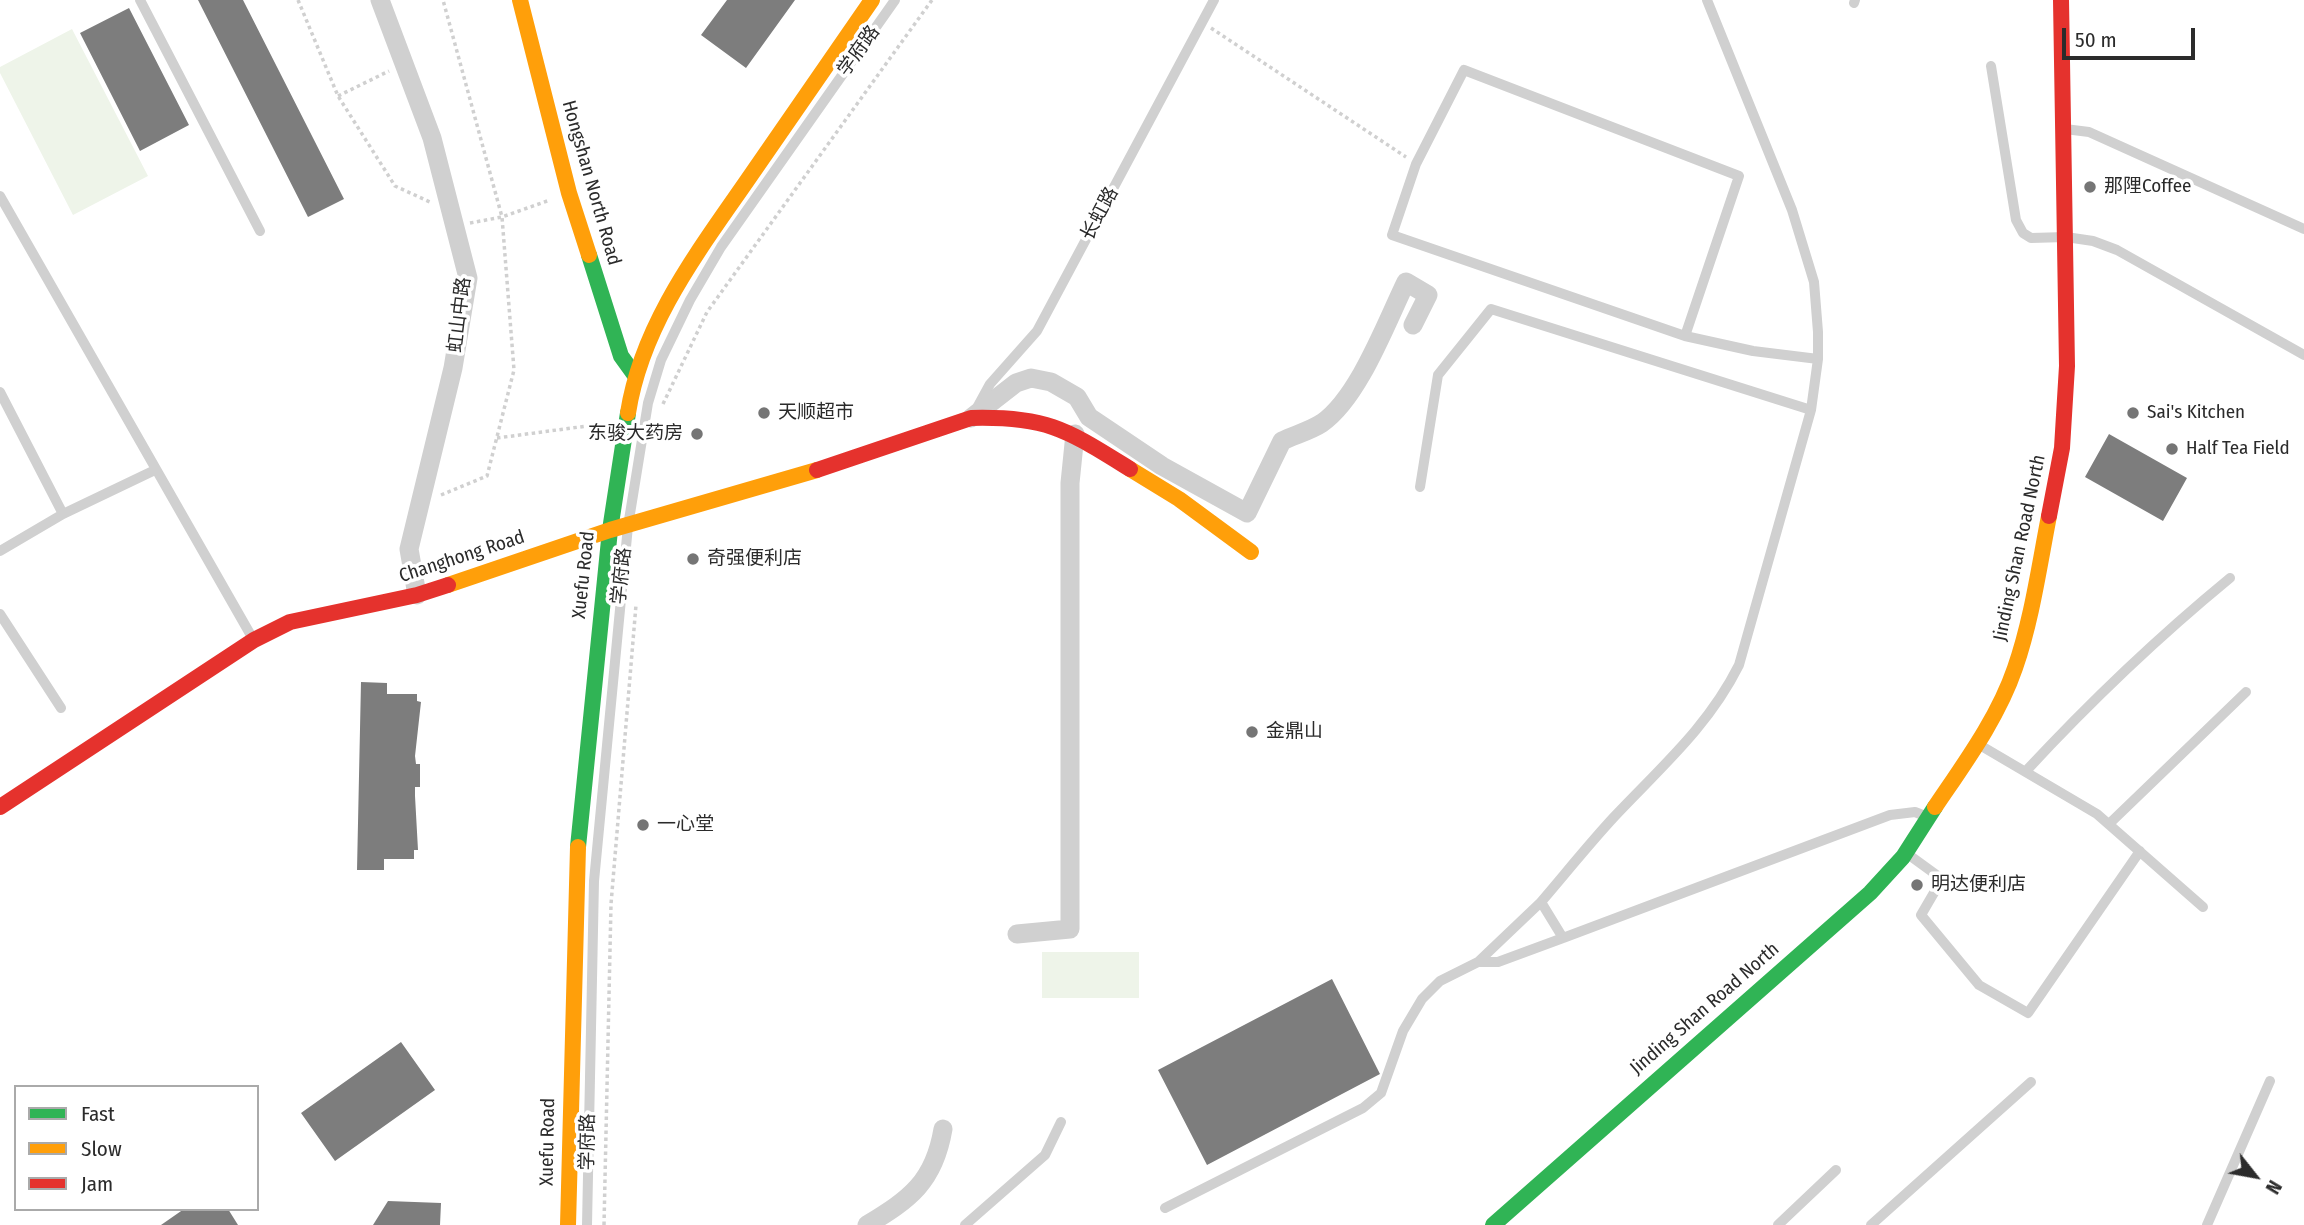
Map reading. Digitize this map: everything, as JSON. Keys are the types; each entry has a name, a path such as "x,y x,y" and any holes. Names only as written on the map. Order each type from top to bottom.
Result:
{"street":[{"name":"虹山中路","path":"380,0 432,138 468,278 453,368 409,549 417,595"},
{"name":"Hongshan North Road","path":"520,0 569,193 621,356 634,374"},
{"name":"Xuefu Road","path":"568,1225 575,873 610,530 634,374 659,318 692,260 872,0"},
{"name":"Jinding Shan Road North","path":"1493,1225 1870,893 1906,853 1929,818 1977,743 2014,671 2027,628 2062,448 2067,366 2062,0"},
{"path":"971,418 1016,383 1031,378 1051,382 1077,397 1090,417 1162,467 1247,513 1282,441 1321,423 1356,380 1406,282 1428,295 1413,325"},
{"name":"Changhong Road","path":"0,807 254,640 290,622 417,595 610,530 796,477 971,418 999,417 1050,423 1075,434 1179,499 1251,552"},
{"path":"1017,933 1070,929 1070,483 1075,434"},
{"path":"867,1225 909,1199 925,1179 939,1151 943,1129"}],"lane":[{"path":"139,0 260,231"},
{"name":"学府路","path":"587,1225 594,881 628,526 648,404 661,360 690,300 721,247 895,0"},
{"name":"长虹路","path":"971,418 990,384 1037,331 1214,0"},
{"path":"1165,1208 1363,1108 1381,1093 1403,1031 1422,999 1440,981 1478,962 1541,902 1612,819 1696,733 1722,699 1739,665 1811,410 1818,359 1814,282 1793,209 1707,0"},
{"path":"1992,66 2016,220 2023,233 2031,238 2066,237 2094,241 2117,250 2304,355"},
{"path":"1685,336 1739,176 1465,71 1416,164 1392,235 1685,336 1753,351 1818,359"},
{"path":"2065,129 2089,132 2304,229"},
{"path":"0,196 254,640"},
{"path":"1420,487 1438,375 1491,309 1811,410"},
{"path":"0,392 64,514"},
{"path":"0,551 64,514 155,470"},
{"path":"2026,771 2158,638 2230,578"},
{"path":"0,614 61,708"},
{"path":"2109,824 2246,692"},
{"path":"1977,743 2109,824 2203,907"},
{"path":"1478,962 1497,962 1890,815 1915,812 1929,818"},
{"path":"1906,853 1942,879 1921,915 1933,932 1949,946 1979,985 2028,1013 2140,851"},
{"path":"1541,902 1563,938"},
{"path":"2207,1225 2270,1081"},
{"path":"1871,1225 2031,1082"},
{"path":"965,1225 1045,1155 1061,1122"},
{"path":"1778,1225 1836,1170"}],"path":[{"path":"298,0 338,96 395,186 453,219 502,217 569,193"},
{"path":"662,407 707,312 932,0"},
{"path":"1203,23 1416,164"},
{"path":"338,96 404,64"},
{"path":"496,438 604,423"},
{"path":"604,1225 611,904 637,592"}],"shaded area":[{"path":"72,29 148,176 73,215 0,73 0,67"},
{"path":"1042,952 1139,952 1139,998 1042,998"}],"building":[{"path":"198,0 243,0 344,199 308,217"},
{"path":"727,0 795,0 746,68 701,35"},
{"path":"129,8 189,125 140,151 80,33"},
{"path":"2109,434 2187,478 2163,521 2085,477"},
{"path":"361,682 387,683 387,694 417,694 417,701 421,702 415,756 416,764 420,764 420,787 415,787 418,850 414,850 414,859 384,859 384,870 357,870"},
{"path":"1332,979 1380,1074 1207,1165 1158,1070"},
{"path":"401,1042 435,1090 335,1161 301,1113"},
{"path":"388,1201 441,1203 440,1225 373,1225"},
{"path":"181,1211 229,1211 238,1225 161,1225"}],"traffic: fast":[{"path":"589,255 621,356 634,374"},
{"path":"578,847 610,530 628,413"},
{"path":"1493,1225 1870,893 1903,857 1935,807"}],"traffic: slow":[{"path":"520,0 569,193 589,255"},
{"path":"628,413 646,348 693,259 872,0"},
{"path":"1130,469 1179,499 1251,552"},
{"path":"448,585 610,530 817,470"},
{"path":"1935,807 1980,740 2008,687 2026,631 2049,516"},
{"path":"568,1225 578,847"}],"traffic: jam":[{"path":"2049,516 2062,448 2067,366 2061,0"},
{"path":"817,470 971,418 1019,420 1056,428 1130,469"},
{"path":"0,807 254,640 290,622 417,595 448,585"}],"place":[{"name":"那䧉Coffee","path":"2090,187"},
{"name":"天顺超市","path":"764,413"},
{"name":"Sai's Kitchen","path":"2133,413"},
{"name":"东骏大药房","path":"697,434"},
{"name":"Half Tea Field","path":"2172,449"},
{"name":"奇强便利店","path":"693,559"},
{"name":"金鼎山","path":"1252,732"},
{"name":"一心堂","path":"643,825"},
{"name":"明达便利店","path":"1917,885"}]}
